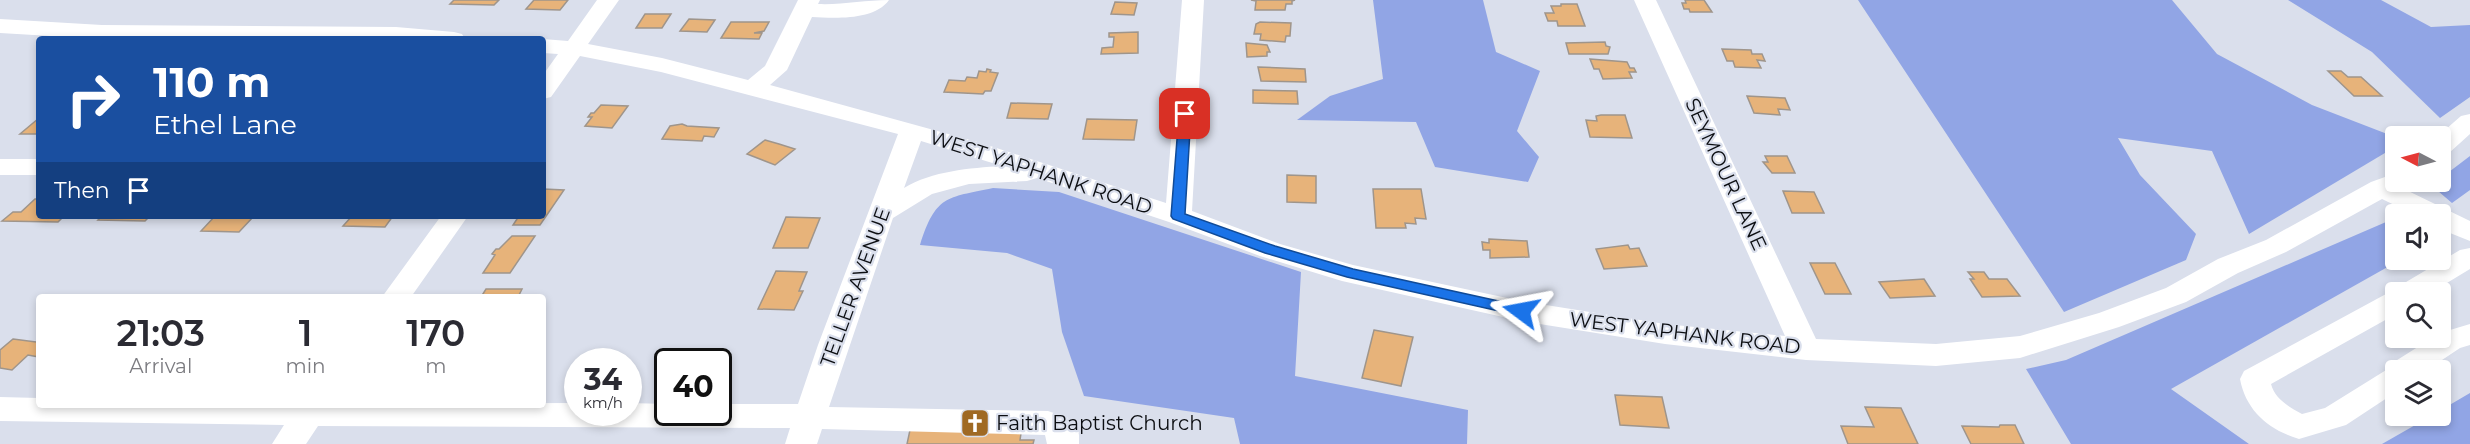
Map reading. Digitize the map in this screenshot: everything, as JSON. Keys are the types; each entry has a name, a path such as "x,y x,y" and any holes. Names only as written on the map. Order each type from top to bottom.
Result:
{"street":[{"path":"546,88 608,0"},
{"path":"754,87 775,70 806,5 852,10 863,8 878,0"},
{"path":"1178,216 1193,0"},
{"name":"SEYMOUR LANE","path":"1645,0 1806,349"},
{"path":"0,26 102,32 419,36"},
{"name":"WEST YAPHANK ROAD","path":"546,46 573,48 662,64 754,87 972,148 1178,216 1270,250 1352,274 1521,311 1665,334 1806,349 1936,355 2020,347 2109,320 2176,295 2228,266 2276,246 2385,186"},
{"path":"2451,138 2470,121"},
{"name":"TELLER AVENUE","path":"805,430 912,132"},
{"path":"0,167 36,167"},
{"path":"881,214 923,188 969,176 1044,172"},
{"path":"2400,192 2419,204"},
{"path":"398,294 453,219"},
{"path":"2451,223 2470,232"},
{"path":"2427,282 2470,257"},
{"path":"2385,307 2255,379 2257,394 2274,414 2299,427 2335,417 2385,384"},
{"path":"2420,360 2449,341 2470,334"},
{"path":"0,409 313,409 805,430 834,419 1048,423 1063,429 1063,444"},
{"path":"288,444 313,409"}],"shaded area":[{"path":"1373,0 1483,0 1496,52 1540,71 1517,131 1539,157 1528,182 1435,167 1416,122 1297,120 1330,96 1383,79"},
{"path":"1858,0 2172,0 2217,54 2312,105 2385,133 2385,153 2249,234 2212,151 2118,138 2140,175 2196,234 2186,260 2064,312"},
{"path":"2288,0 2381,0 2431,27 2470,25 2470,97 2440,118 2372,52"},
{"path":"2470,156 2470,190 2452,203 2439,192 2451,192 2451,170"},
{"path":"993,188 1059,192 1301,272 1295,376 1468,410 1467,444 1240,444 1234,418 1084,396 1062,332 1052,269 1007,253 920,245 932,216 945,202 953,197"},
{"path":"2385,222 2385,268 2171,389 2249,444 2071,444 2026,369 2066,360"},
{"path":"2470,393 2470,444 2382,444 2414,426 2451,426 2451,404"}],"building":[{"path":"454,0 499,0 494,5 450,4"},
{"path":"534,0 568,0 560,10 526,9"},
{"path":"1251,0 1295,0 1292,4 1286,4 1285,10 1255,10 1256,1"},
{"path":"1685,0 1704,0 1712,12 1690,12 1689,9 1684,9 1682,3 1686,3"},
{"path":"1115,2 1137,3 1134,15 1111,14"},
{"path":"1561,4 1577,4 1585,26 1558,26 1557,21 1548,21 1545,13 1554,13 1551,6 1561,6"},
{"path":"645,14 671,14 662,28 636,28"},
{"path":"689,19 715,20 707,32 680,31"},
{"path":"731,22 769,22 764,31 754,33 762,33 759,39 721,38"},
{"path":"1260,22 1291,23 1290,36 1286,36 1285,42 1260,40 1261,34 1254,34 1256,24"},
{"path":"1138,32 1138,53 1101,54 1102,48 1113,47 1114,37 1109,37 1109,33"},
{"path":"1605,42 1606,46 1610,47 1608,54 1569,54 1566,43"},
{"path":"1246,43 1267,45 1270,52 1267,52 1267,56 1247,57"},
{"path":"1722,49 1751,50 1752,54 1762,54 1765,61 1757,60 1761,68 1735,67 1733,61 1727,61"},
{"path":"1590,59 1627,62 1636,72 1629,72 1632,78 1603,79 1599,69 1594,69"},
{"path":"1258,67 1305,69 1306,82 1261,81"},
{"path":"987,69 998,73 991,91 985,91 983,94 944,92 949,80 965,81 967,77 977,78 979,71 986,72"},
{"path":"2328,71 2341,71 2348,77 2361,77 2382,96 2354,96"},
{"path":"1253,90 1297,91 1298,104 1253,103"},
{"path":"1747,96 1785,98 1790,110 1778,109 1780,115 1754,113"},
{"path":"1011,103 1052,104 1048,119 1007,118"},
{"path":"601,105 628,106 612,128 585,126 592,117 588,117 591,113 594,113"},
{"path":"1625,115 1632,138 1590,137 1586,120 1597,121 1596,116"},
{"path":"1087,119 1137,120 1134,140 1083,139"},
{"path":"36,121 36,134 20,134"},
{"path":"682,124 719,128 714,137 704,136 702,141 662,139 670,126"},
{"path":"765,140 795,149 775,165 747,154"},
{"path":"1765,156 1787,156 1795,173 1772,173 1763,162 1768,162"},
{"path":"1287,175 1316,176 1316,203 1287,202"},
{"path":"546,189 564,190 546,216"},
{"path":"1373,189 1421,189 1426,219 1415,218 1416,224 1405,223 1406,228 1376,228"},
{"path":"1783,191 1814,192 1824,213 1792,213"},
{"path":"36,199 36,219 61,219 58,222 2,221 13,212 21,212"},
{"path":"786,217 820,218 808,248 773,248"},
{"path":"99,219 147,219 145,221"},
{"path":"212,219 251,219 239,232 201,231"},
{"path":"349,219 391,219 385,227 343,226"},
{"path":"517,219 544,219 540,225 513,225"},
{"path":"512,236 535,236 510,273 483,273 495,255 492,254"},
{"path":"1489,239 1527,241 1529,257 1490,258 1490,250 1483,250 1482,242 1489,243"},
{"path":"1628,245 1630,249 1639,248 1647,266 1604,269 1596,249"},
{"path":"1810,263 1835,263 1851,294 1825,294"},
{"path":"776,271 807,272 799,291 803,291 794,310 758,309"},
{"path":"1968,272 1984,272 1989,279 2007,279 2020,296 1982,297 1970,279 1974,279"},
{"path":"1924,279 1935,296 1890,298 1879,282"},
{"path":"486,289 522,289 520,294 483,294"},
{"path":"1374,330 1413,337 1401,386 1362,378"},
{"path":"13,339 36,342 36,356 28,355 12,370 0,368 0,350"},
{"path":"1615,395 1662,397 1669,428 1620,425"},
{"path":"1865,407 1901,408 1918,444 1848,444 1841,426 1874,427"},
{"path":"2000,425 2015,425 2024,444 1971,444 1962,426 1999,427"},
{"path":"1022,427 1020,440 1034,440 1033,444 907,444 910,430"}],"place":[{"name":"Faith Baptist Church","path":"975,423"}],"route":[{"path":"1185,114 1178,216 1270,250 1352,274 1521,311"}]}
